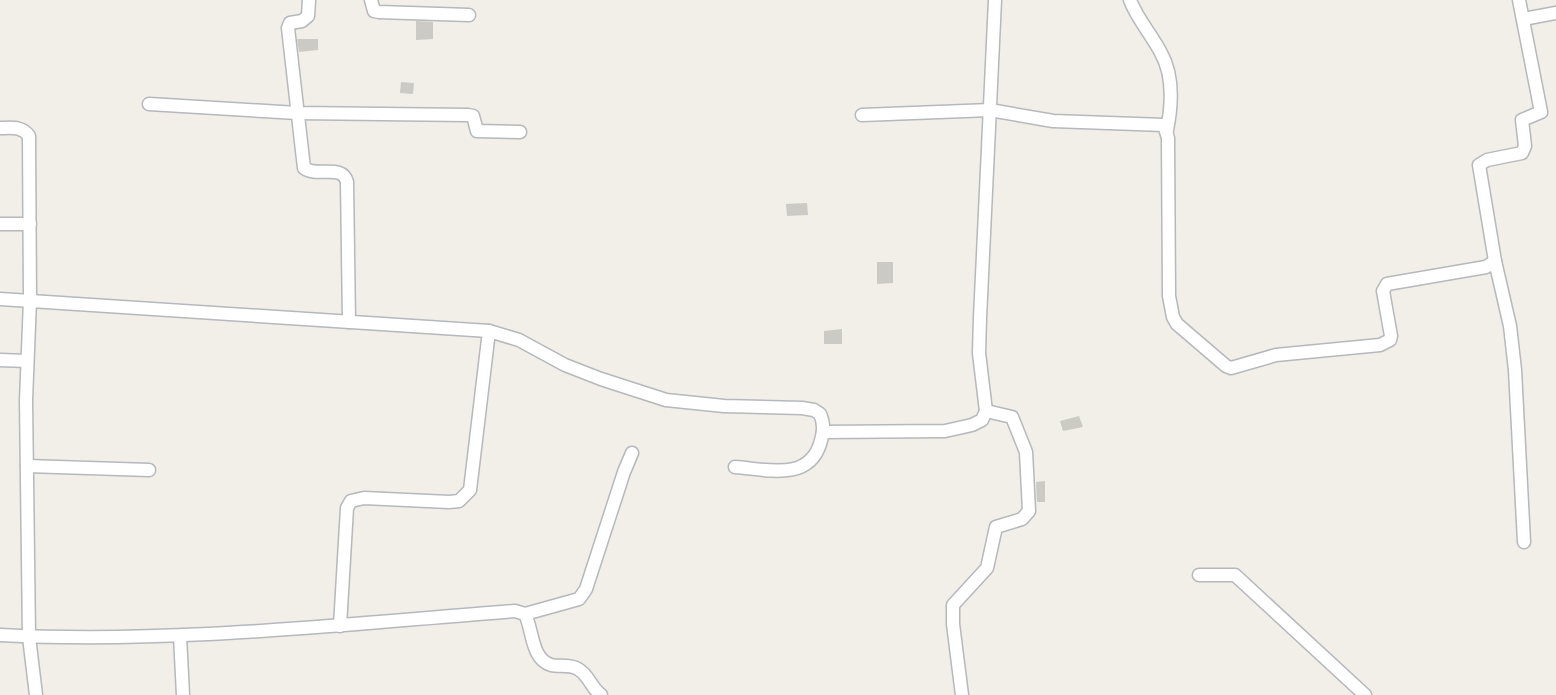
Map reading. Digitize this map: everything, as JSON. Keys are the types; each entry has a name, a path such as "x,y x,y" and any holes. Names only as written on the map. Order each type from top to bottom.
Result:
{"street":[{"path":"309,0 308,16 302,21 290,23 288,28 297,113 304,168 310,172 341,172 347,182 349,322"},
{"path":"371,0 374,11 379,12 469,15"},
{"path":"823,432 952,430 972,425 982,420 986,411 979,353 995,0"},
{"path":"1130,0 1163,55 1172,99 1167,130 1170,308 1173,317 1182,330 1226,366 1236,368 1276,355 1386,343 1391,336 1383,292 1387,284 1486,267 1495,261"},
{"path":"1519,0 1541,112 1522,120 1525,146 1522,153 1487,160 1479,165 1495,261 1510,326 1516,370 1524,542"},
{"path":"1523,19 1556,13"},
{"path":"150,104 297,113 468,115 473,116 477,131 520,132"},
{"path":"862,115 990,110 1053,121 1159,123 1164,125 1167,130"},
{"path":"0,128 18,128 25,130 30,136 27,466 29,636 36,695"},
{"path":"0,224 30,224"},
{"path":"0,299 489,331 519,340 565,365 666,400 814,410 820,414 823,420 823,432 817,454 809,463 796,471 735,467"},
{"path":"340,626 347,508 351,501 364,498 460,501 470,490 489,331"},
{"path":"0,360 27,360"},
{"path":"962,695 953,624 953,605 987,568 996,527 1022,519 1029,511 1026,452 1012,417 986,411"},
{"path":"0,635 180,636 340,626 515,611 525,614 572,602 582,595 586,589 632,453"},
{"path":"27,466 149,470"},
{"path":"1199,575 1236,575 1365,695"},
{"path":"525,614 530,625 537,654 543,662 552,665 576,667 586,674 592,686 601,695"},
{"path":"180,636 183,695"}],"building":[{"path":"416,21 433,22 433,39 416,40"},
{"path":"297,39 318,39 318,50 299,52"},
{"path":"401,82 414,83 413,94 400,93"},
{"path":"807,203 808,215 787,216 786,204"},
{"path":"877,262 893,262 893,283 877,284"},
{"path":"842,329 842,344 824,344 824,331"},
{"path":"1079,416 1083,427 1063,431 1060,421"},
{"path":"1045,481 1045,502 1037,502 1036,482"}]}
